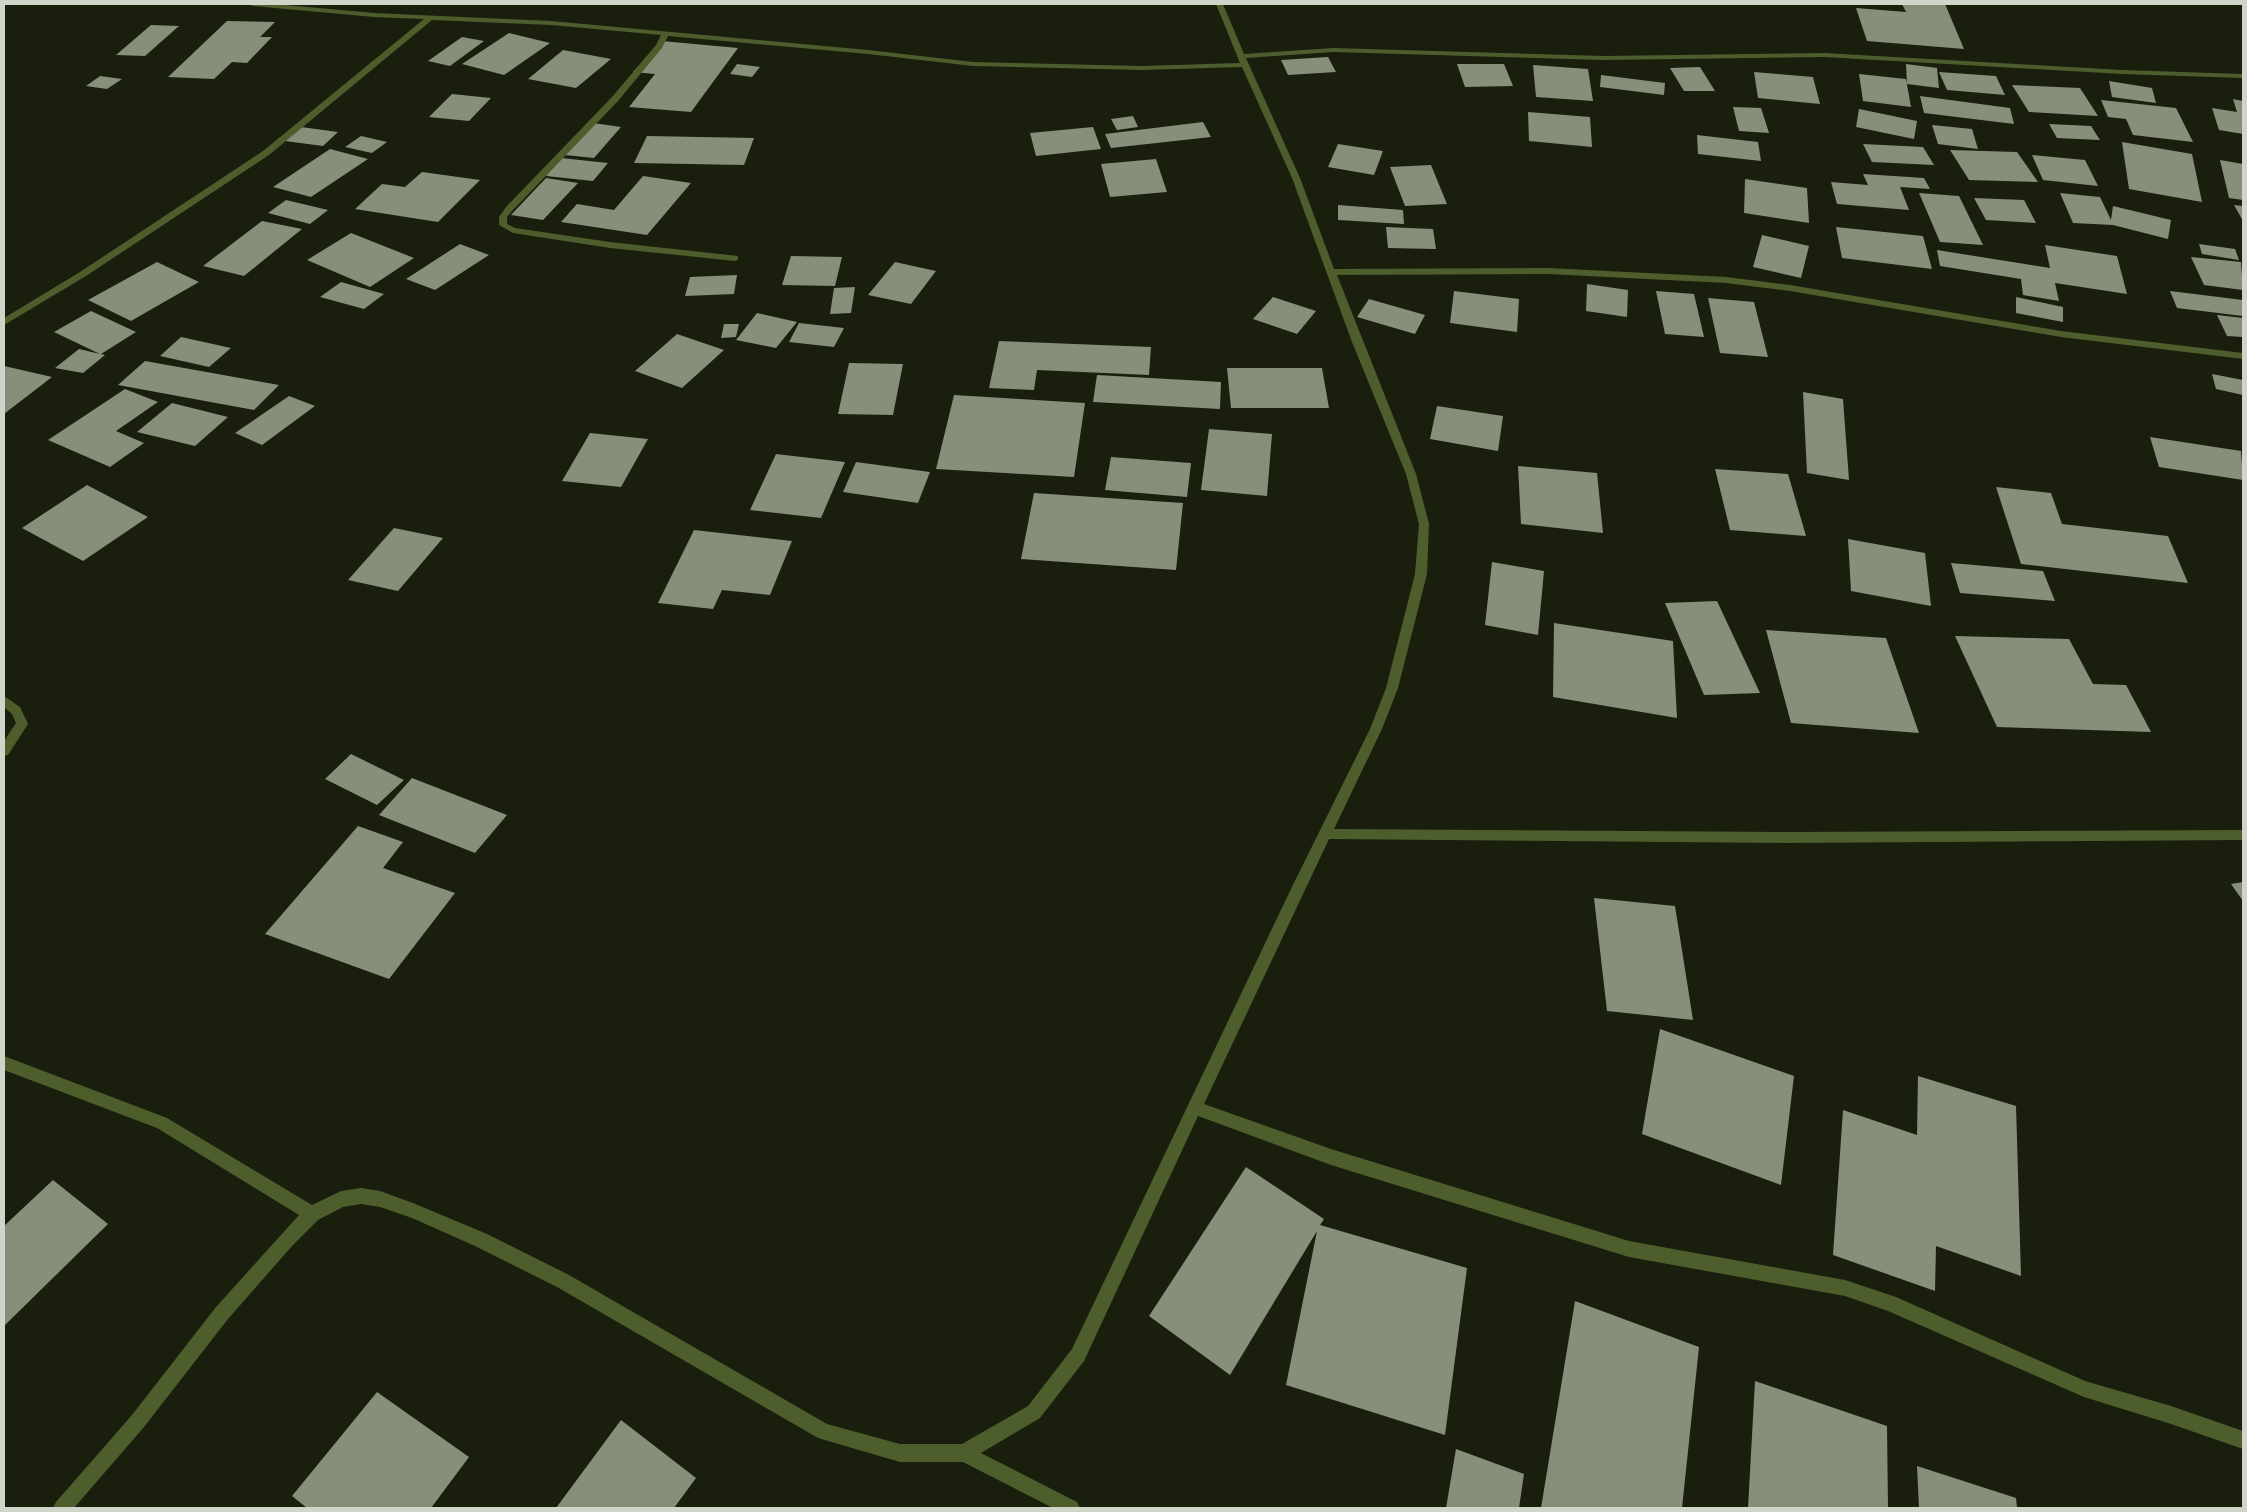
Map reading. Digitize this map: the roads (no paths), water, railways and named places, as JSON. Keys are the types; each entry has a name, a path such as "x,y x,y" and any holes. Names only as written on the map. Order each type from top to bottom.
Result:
{"street":[{"path":"253,4 374,16 551,23 665,35 711,37 868,52 973,64 1132,68 1244,61 1333,50 1603,58 1806,55 2243,76"},
{"path":"964,1454 1034,1412 1078,1355 1376,729 1392,688 1421,574 1424,524 1411,474 1296,178 1220,4"},
{"path":"4,322 83,274 266,153 431,17"},
{"path":"665,35 614,98 509,209 503,217 503,226 513,230 610,246 735,258"},
{"path":"1332,272 1548,271 1726,280 1790,288 2061,334 2243,356"},
{"path":"4,701 10,704 20,715 22,724 4,751"},
{"path":"1325,834 1710,838 1996,838 2243,835"},
{"path":"4,1063 162,1123 312,1214"},
{"path":"1196,1108 1332,1158 1629,1249 1770,1276 1845,1288 1890,1303 2084,1389 2171,1415 2243,1440"},
{"path":"62,1508 138,1421 222,1313 312,1214 341,1199 361,1196 380,1199 481,1240 562,1280 824,1432 900,1453 964,1454 1071,1508"}]}
